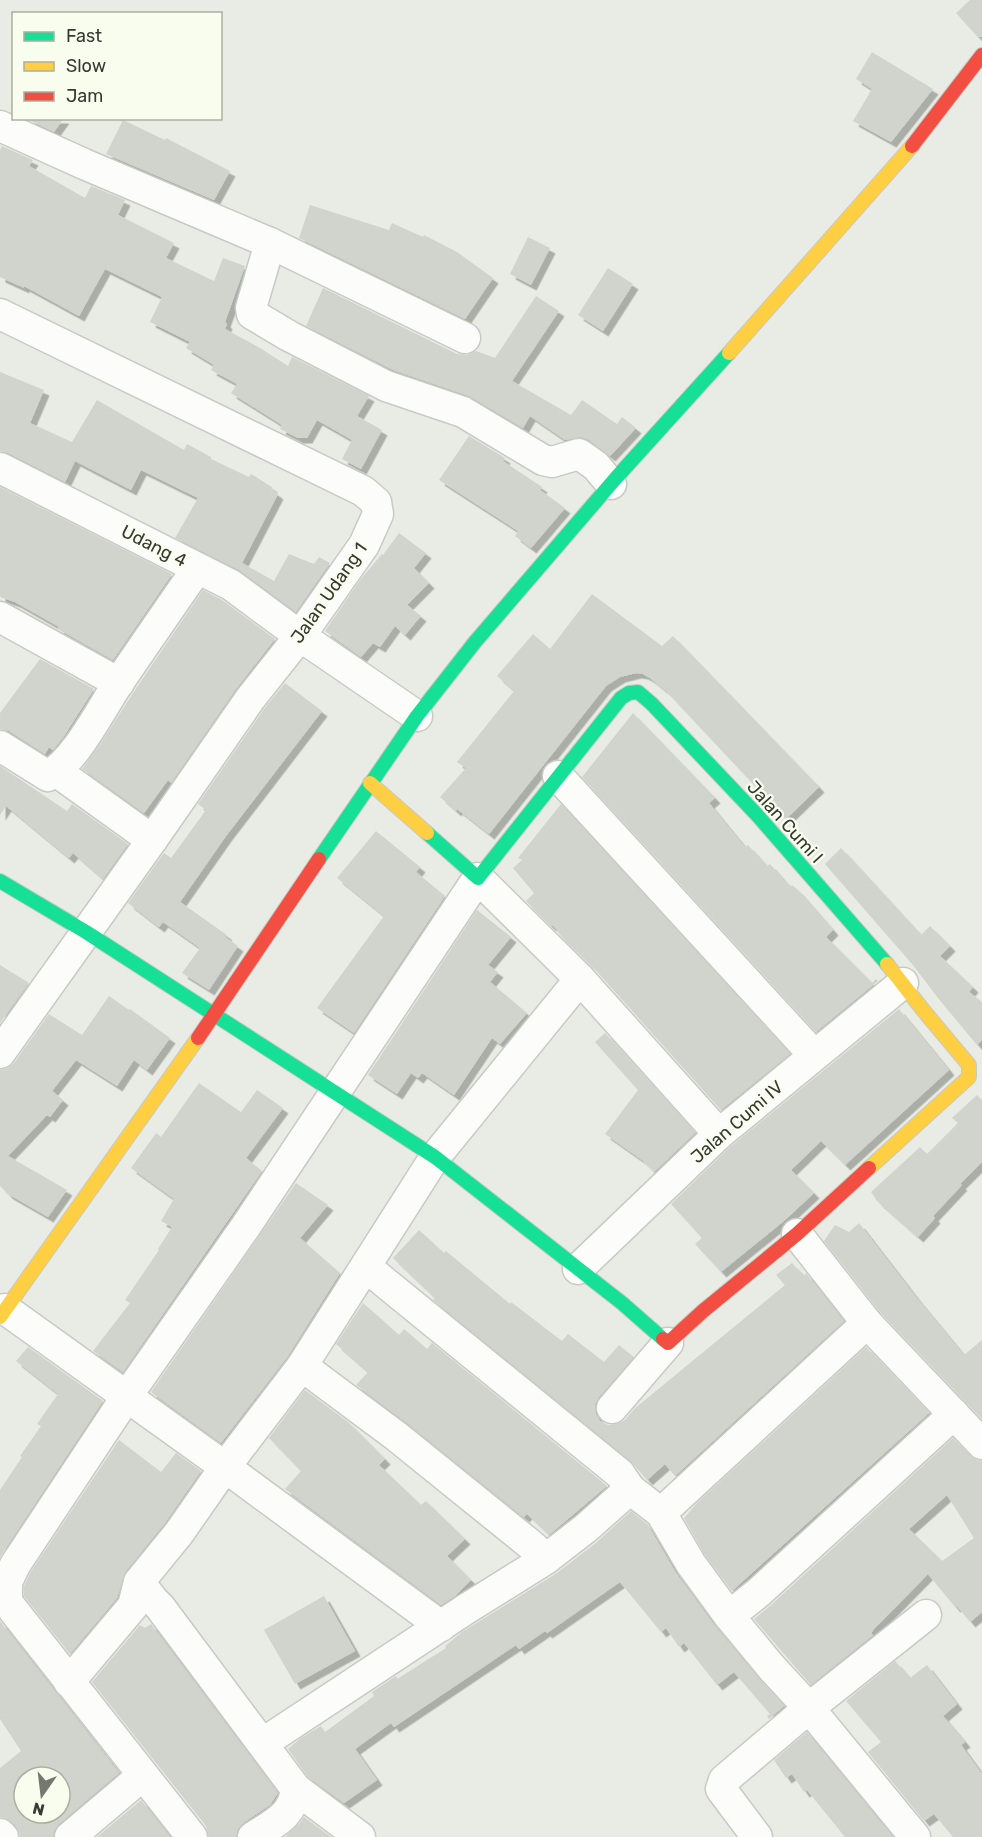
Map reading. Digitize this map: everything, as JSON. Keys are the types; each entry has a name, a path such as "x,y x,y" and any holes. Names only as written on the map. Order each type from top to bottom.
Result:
{"street":[{"path":"441,1626 127,1396 3,1313 214,1016 417,716 475,642 611,484 905,153 982,55"},
{"path":"0,126 270,243 465,338"},
{"path":"270,243 250,311 252,314 289,336 386,386 463,412 543,460 552,462 579,454 596,466 611,484"},
{"name":"Jalan Udang 1","path":"0,314 363,491 376,502 378,514 364,545 300,636 250,699 2,1048"},
{"name":"Udang 4","path":"0,468 231,585 300,636 417,716"},
{"path":"0,746 48,776 56,771 81,742 118,683 197,568"},
{"path":"0,617 118,683"},
{"name":"Jalan Cumi I","path":"558,776 621,698 638,692 758,816 903,983 969,1065 969,1077 797,1234 703,1311 668,1343"},
{"path":"56,771 152,840"},
{"path":"192,1837 7,1602 7,1582 15,1565 127,1396 246,1227 478,878 558,776 814,1055"},
{"path":"370,783 478,878 580,979 719,1134"},
{"path":"0,881 86,932 435,1157 668,1343 612,1408"},
{"path":"69,1682 133,1606 139,1582 179,1533 225,1467 302,1366 435,1157 580,979"},
{"name":"Jalan Cumi IV","path":"578,1269 719,1134 903,983"},
{"path":"797,1234 867,1323 982,1444"},
{"path":"366,1267 620,1474 630,1489 661,1513 691,1564 729,1616 809,1708 915,1837"},
{"path":"661,1513 867,1323"},
{"path":"302,1366 396,1436 546,1559"},
{"path":"729,1616 954,1414"},
{"path":"263,1743 546,1559 630,1489"},
{"path":"139,1582 296,1789 360,1837"},
{"path":"757,1837 721,1789 731,1772 926,1615"},
{"path":"70,1837 142,1776"},
{"path":"253,1837 286,1815 295,1801 296,1789"},
{"path":"0,1833 3,1837"}],"building":[{"path":"970,0 982,0 982,37 978,37 956,13"},
{"path":"872,52 933,89 891,142 853,121 872,89 856,79"},
{"path":"29,120 63,120 54,132"},
{"path":"123,120 165,140 166,138 230,171 214,200 106,154"},
{"path":"2,146 33,160 29,166 85,198 91,186 125,200 118,215 174,243 166,258 214,281 223,258 245,266 225,322 227,324 225,329 288,366 292,357 369,396 357,416 382,430 361,469 342,459 352,440 317,420 307,438 298,438 280,429 282,425 231,393 237,384 211,370 214,365 186,348 190,342 150,322 162,297 105,269 79,316 24,286 24,288 0,277 0,150"},
{"path":"310,205 389,230 392,223 423,237 424,235 457,252 493,278 465,319 299,238"},
{"path":"528,237 550,248 531,285 510,274"},
{"path":"608,268 633,284 603,331 578,315"},
{"path":"323,288 457,354 467,355 476,351 495,358 536,296 559,311 512,381 571,415 582,400 617,424 622,417 636,428 610,456 582,437 565,440 530,416 523,428 469,396 393,370 306,326"},
{"path":"0,372 44,390 30,423 72,442 97,400 184,450 187,444 211,459 249,477 251,474 272,487 271,489 278,494 242,563 274,581 289,554 314,564 319,557 330,563 296,612 239,570 175,538 198,498 141,470 131,490 75,461 65,482 0,451"},
{"path":"469,436 505,458 503,461 542,487 540,490 565,508 531,548 515,536 518,531 439,480"},
{"path":"0,487 172,574 113,660 15,602 0,597"},
{"path":"399,533 426,553 414,568 429,583 407,605 421,616 405,635 395,626 380,647 373,643 361,657 325,631 360,580"},
{"path":"203,590 222,600 275,639 236,689 171,783 168,780 144,813 82,769"},
{"path":"592,594 662,646 673,636 819,787 786,819 666,691 650,678 636,673 620,677 606,686 489,834 457,809 456,811 440,797 466,768 457,762 514,691 497,676 533,634 550,649"},
{"path":"40,659 94,689 64,736 53,750 49,747 45,754 9,731 0,729 0,713"},
{"path":"285,683 322,711 226,836 180,902 227,935 225,937 238,946 209,990 182,973 200,948 163,922 159,927 128,903 164,853 171,858 206,810 198,804 264,709"},
{"path":"633,713 715,798 709,803 745,847 748,845 767,866 770,864 790,887 792,885 797,889 833,930 826,937 872,983 876,979 878,981 816,1032 582,777"},
{"path":"0,766 67,811 72,804 128,844 103,879 73,853 69,858 6,806 0,815"},
{"path":"561,804 790,1054 721,1110 593,967 553,925 551,926 526,901 534,893 513,868 522,860 518,858"},
{"path":"376,831 420,867 416,872 445,896 354,1033 317,1008 384,916 337,878"},
{"path":"841,848 921,935 930,926 950,946 940,956 973,987 969,992 982,1002 982,1040 977,1045 913,965 825,864"},
{"path":"477,910 511,937 488,965 498,972 490,982 527,1013 500,1044 492,1038 454,1095 422,1073 418,1078 411,1073 397,1094 368,1075"},
{"path":"0,965 29,983 0,1023"},
{"path":"109,996 170,1038 147,1070 134,1060 117,1086 76,1060 52,1091 63,1100 50,1117 47,1115 8,1156 67,1190 48,1217 8,1194 0,1186 0,1070 14,1063 49,1014 82,1035"},
{"path":"899,1009 949,1070 845,1165 821,1141 791,1170 814,1193 785,1220 721,1272 695,1244 702,1238 671,1204 730,1147"},
{"path":"605,1033 695,1133 654,1172 642,1160 605,1134 638,1090 595,1042"},
{"path":"199,1083 241,1112 257,1090 283,1108 246,1158 262,1171 123,1372 93,1351 130,1303 125,1300 172,1227 161,1221 174,1199 131,1168 156,1133 161,1137"},
{"path":"977,1095 982,1100 982,1162 960,1184 962,1185 933,1216 935,1218 918,1237 877,1201 871,1192 920,1147 927,1154 958,1123 952,1118"},
{"path":"296,1183 328,1205 300,1238 340,1273 288,1356 221,1443 151,1392"},
{"path":"859,1223 964,1355 982,1340 982,1419 880,1312 824,1241 835,1225 849,1232"},
{"path":"419,1230 444,1253 446,1251 510,1304 511,1302 562,1341 568,1334 604,1362 619,1345 634,1357 595,1404 596,1414 600,1421 608,1425 625,1420 634,1409 785,1285 776,1275 792,1263 804,1276 806,1273 844,1321 675,1476 665,1464 647,1480 631,1461 433,1300 435,1298 393,1258"},
{"path":"363,1303 399,1335 404,1329 427,1349 432,1343 607,1486 549,1535 527,1514 524,1517 356,1385 368,1372 336,1344"},
{"path":"28,1347 103,1401 0,1557 0,1490 41,1426 37,1424 58,1394 16,1361"},
{"path":"866,1347 929,1413 732,1591 705,1555 684,1518 698,1502"},
{"path":"305,1390 348,1422 385,1459 379,1465 421,1505 426,1501 465,1539 447,1556 471,1580 455,1596 441,1605 285,1489 301,1471 269,1438"},
{"path":"953,1438 970,1456 982,1461 982,1612 970,1622 928,1574 874,1629 871,1633 873,1635 811,1685 754,1619","holes":["947,1495 974,1538 942,1561 909,1529"]},
{"path":"119,1440 161,1472 176,1453 201,1471 165,1523 126,1571 117,1598 70,1654 24,1596 24,1586 30,1573"},
{"path":"631,1511 648,1525 676,1573 715,1626 784,1706 769,1719 767,1716 770,1714 734,1672 717,1685 684,1643 679,1647 666,1628 661,1632 620,1582 547,1633 545,1631 519,1649 516,1645 394,1727 391,1723 355,1749 377,1780 344,1803 308,1777 288,1749 301,1738 321,1726 325,1732 374,1696 372,1692 446,1648 445,1646 462,1632 557,1573 597,1542"},
{"path":"324,1596 355,1651 295,1684 264,1630"},
{"path":"0,1621 119,1773 72,1813 72,1765 12,1765 12,1823 0,1817 0,1768 21,1751 0,1719"},
{"path":"151,1624 278,1793 270,1805 243,1823 236,1837 209,1837 206,1826 92,1682 140,1625 145,1628"},
{"path":"895,1661 910,1678 927,1665 957,1704 943,1716 965,1742 961,1745 982,1774 982,1837 953,1837 934,1814 924,1821 868,1752 881,1742 846,1701"},
{"path":"807,1732 893,1837 845,1837 807,1790 804,1792 792,1774 786,1778 774,1760"},
{"path":"141,1800 170,1837 97,1837"},
{"path":"304,1817 331,1837 285,1837"},
{"path":"15,1825 58,1825 53,1837 20,1837"}],"traffic: fast":[{"path":"319,859 417,716 475,642 615,479 729,353"},
{"path":"427,833 478,878 621,698 629,693 638,692 758,816 887,964"},
{"path":"0,881 86,932 435,1157 622,1303 663,1339"}],"traffic: slow":[{"path":"729,353 912,146"},
{"path":"370,783 427,833"},
{"path":"869,1168 969,1077 969,1065 887,964"},
{"path":"0,1317 198,1038"}],"traffic: jam":[{"path":"912,146 982,55"},
{"path":"198,1038 319,859"},
{"path":"663,1339 668,1343 703,1311 797,1234 869,1168"}]}
